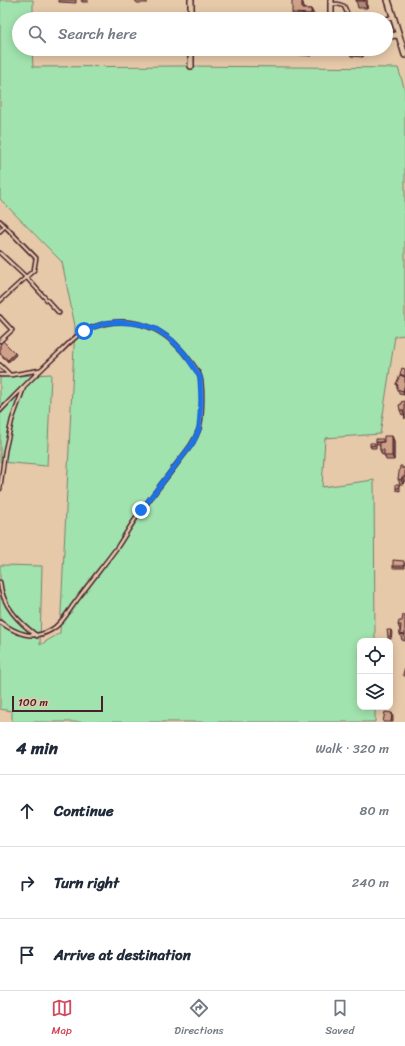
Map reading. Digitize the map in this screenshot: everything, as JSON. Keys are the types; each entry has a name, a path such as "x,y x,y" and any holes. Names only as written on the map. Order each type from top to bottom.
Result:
{"street":[{"path":"191,0 191,12"},
{"path":"388,0 392,12"},
{"path":"393,17 405,55"},
{"path":"393,36 398,35"},
{"path":"191,56 191,66"}],"lane":[{"path":"331,2 344,6 347,12"},
{"path":"0,221 36,258 34,270 0,301"},
{"path":"0,231 5,226"},
{"path":"0,253 26,277 59,313"},
{"path":"0,317 12,330 0,341"},
{"path":"0,410 40,370 84,331 105,323 140,324 156,329 172,340 185,354 200,377 201,400 199,429 193,443 141,510 118,546 60,623 51,630 37,636 25,635 11,630 0,622"},
{"path":"0,365 10,375"},
{"path":"0,375 10,375 40,370"},
{"path":"0,489 4,451 12,420 25,385"},
{"path":"0,582 8,607 22,625 37,636"}],"green space":[{"path":"0,0 33,0 33,12 12,12 12,56 32,56 33,67 183,66 398,68 405,90 405,335 395,336 380,434 325,438 322,487 374,480 375,638 357,638 357,710 375,710 375,722 12,722 12,711 0,709 0,565 42,566 40,645 60,633 75,326 62,262 0,199"},
{"path":"51,374 47,466 0,462 0,377"}],"building":[{"path":"292,0 302,0 302,9 311,9 311,12 292,12"},
{"path":"3,341 15,353 8,360 0,353 0,345"},
{"path":"402,368 405,369 405,376 400,374"},
{"path":"400,375 405,377 403,391 397,389 398,385 396,384"},
{"path":"405,401 405,418 403,410 400,410 399,405 402,404 401,402"},
{"path":"384,436 392,436 392,456 384,456 384,450 380,450 380,442 384,442"},
{"path":"376,439 383,439 383,442 376,442"},
{"path":"370,443 375,443 375,445 370,446"},
{"path":"400,466 402,466 402,469 405,468 405,477 402,477 401,480 398,479"},
{"path":"396,484 399,484 399,488 396,488"},
{"path":"393,560 404,561 404,566 393,566"},
{"path":"403,615 405,615 405,635 400,634 401,625 398,625 399,621 402,621"},
{"path":"387,630 391,630 390,637 388,636"},
{"path":"385,712 392,713 391,722 383,722"}],"route":[{"path":"84,331 105,323 118,322 140,324 156,329 172,340 185,354 200,377 201,400 199,429 193,443 141,510"}]}
